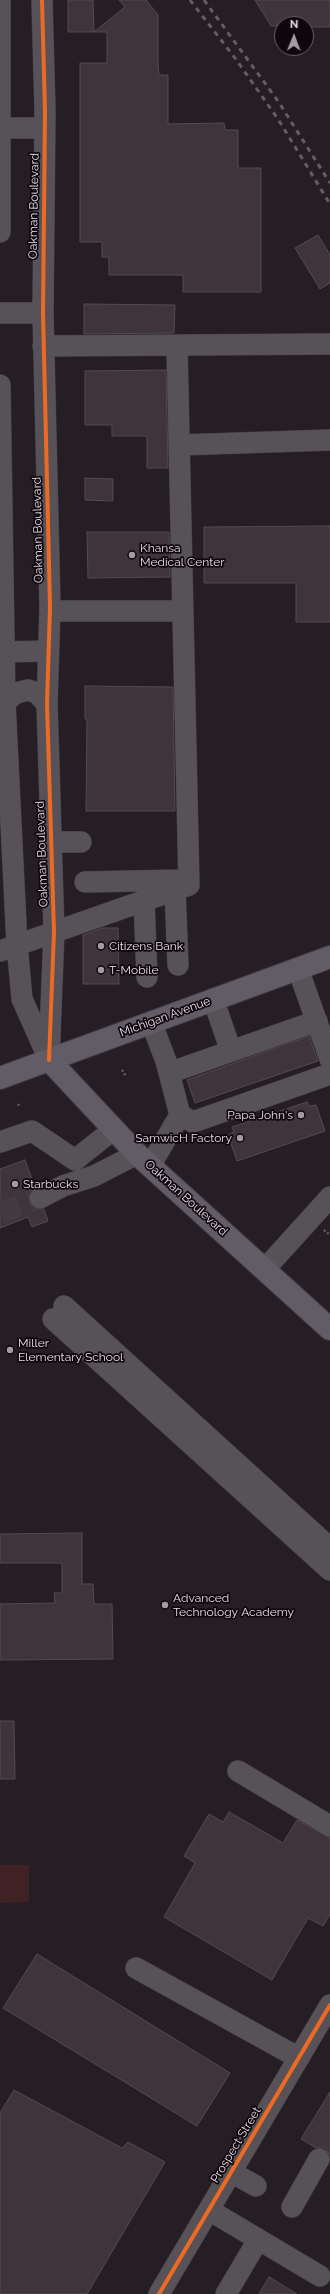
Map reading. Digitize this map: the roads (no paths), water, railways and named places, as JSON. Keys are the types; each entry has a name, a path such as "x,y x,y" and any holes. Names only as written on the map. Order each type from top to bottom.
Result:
{"main road":[{"name":"Michigan Avenue","path":"0,1078 330,957"},
{"name":"Oakman Boulevard","path":"49,1060 144,1160 330,1329"}],"street":[{"path":"0,0 0,232"},
{"name":"Oakman Boulevard","path":"42,0 44,128 42,314 50,612 47,704 54,932 49,1060"},
{"path":"1,128 44,128"},
{"path":"0,313 42,314"},
{"path":"43,346 330,344"},
{"path":"85,882 189,885 184,840 178,346"},
{"name":"Oakman Boulevard","path":"0,385 2,652 5,702 4,744 8,948 22,1000 49,1060"},
{"path":"179,445 330,440"},
{"path":"50,612 182,611"},
{"path":"2,652 48,651"},
{"path":"5,702 16,693 28,690 37,693 47,704"},
{"path":"51,842 81,842"},
{"path":"8,948 144,900 178,884"},
{"path":"178,884 178,965"},
{"path":"144,900 147,976"},
{"path":"298,969 330,1058"},
{"path":"213,1000 233,1054"},
{"path":"169,1073 200,1066 289,1036 317,1021"},
{"path":"151,1022 169,1073 180,1115 193,1122 212,1106 302,1075 330,1074"},
{"path":"37,1192 63,1186 144,1160 180,1115"},
{"path":"0,1142 32,1131 75,1160 114,1129"},
{"path":"265,1269 330,1197"},
{"path":"330,1548 59,1312 330,1570"},
{"path":"238,1771 330,1826"},
{"path":"136,1968 299,2058"},
{"name":"Prospect Street","path":"159,2294 330,2006"},
{"path":"292,2207 319,2160"},
{"path":"231,2172 256,2186"},
{"path":"208,2210 320,2276"},
{"path":"226,2294 258,2240"}],"tunnel":[{"path":"0,1213 40,1198"}],"railway":[{"path":"190,0 235,58 278,119 330,204"},
{"path":"204,0 278,101 330,183"}],"place":[{"name":"Khansa Medical Center","path":"132,555"},
{"name":"Citizens Bank","path":"101,946"},
{"name":"T-Mobile","path":"101,970"},
{"name":"Papa John's","path":"301,1115"},
{"name":"SamwicH Factory","path":"240,1138"},
{"name":"Starbucks","path":"15,1184"},
{"name":"Miller Elementary School","path":"10,1350"},
{"name":"Advanced Technology Academy","path":"165,1605"}]}
